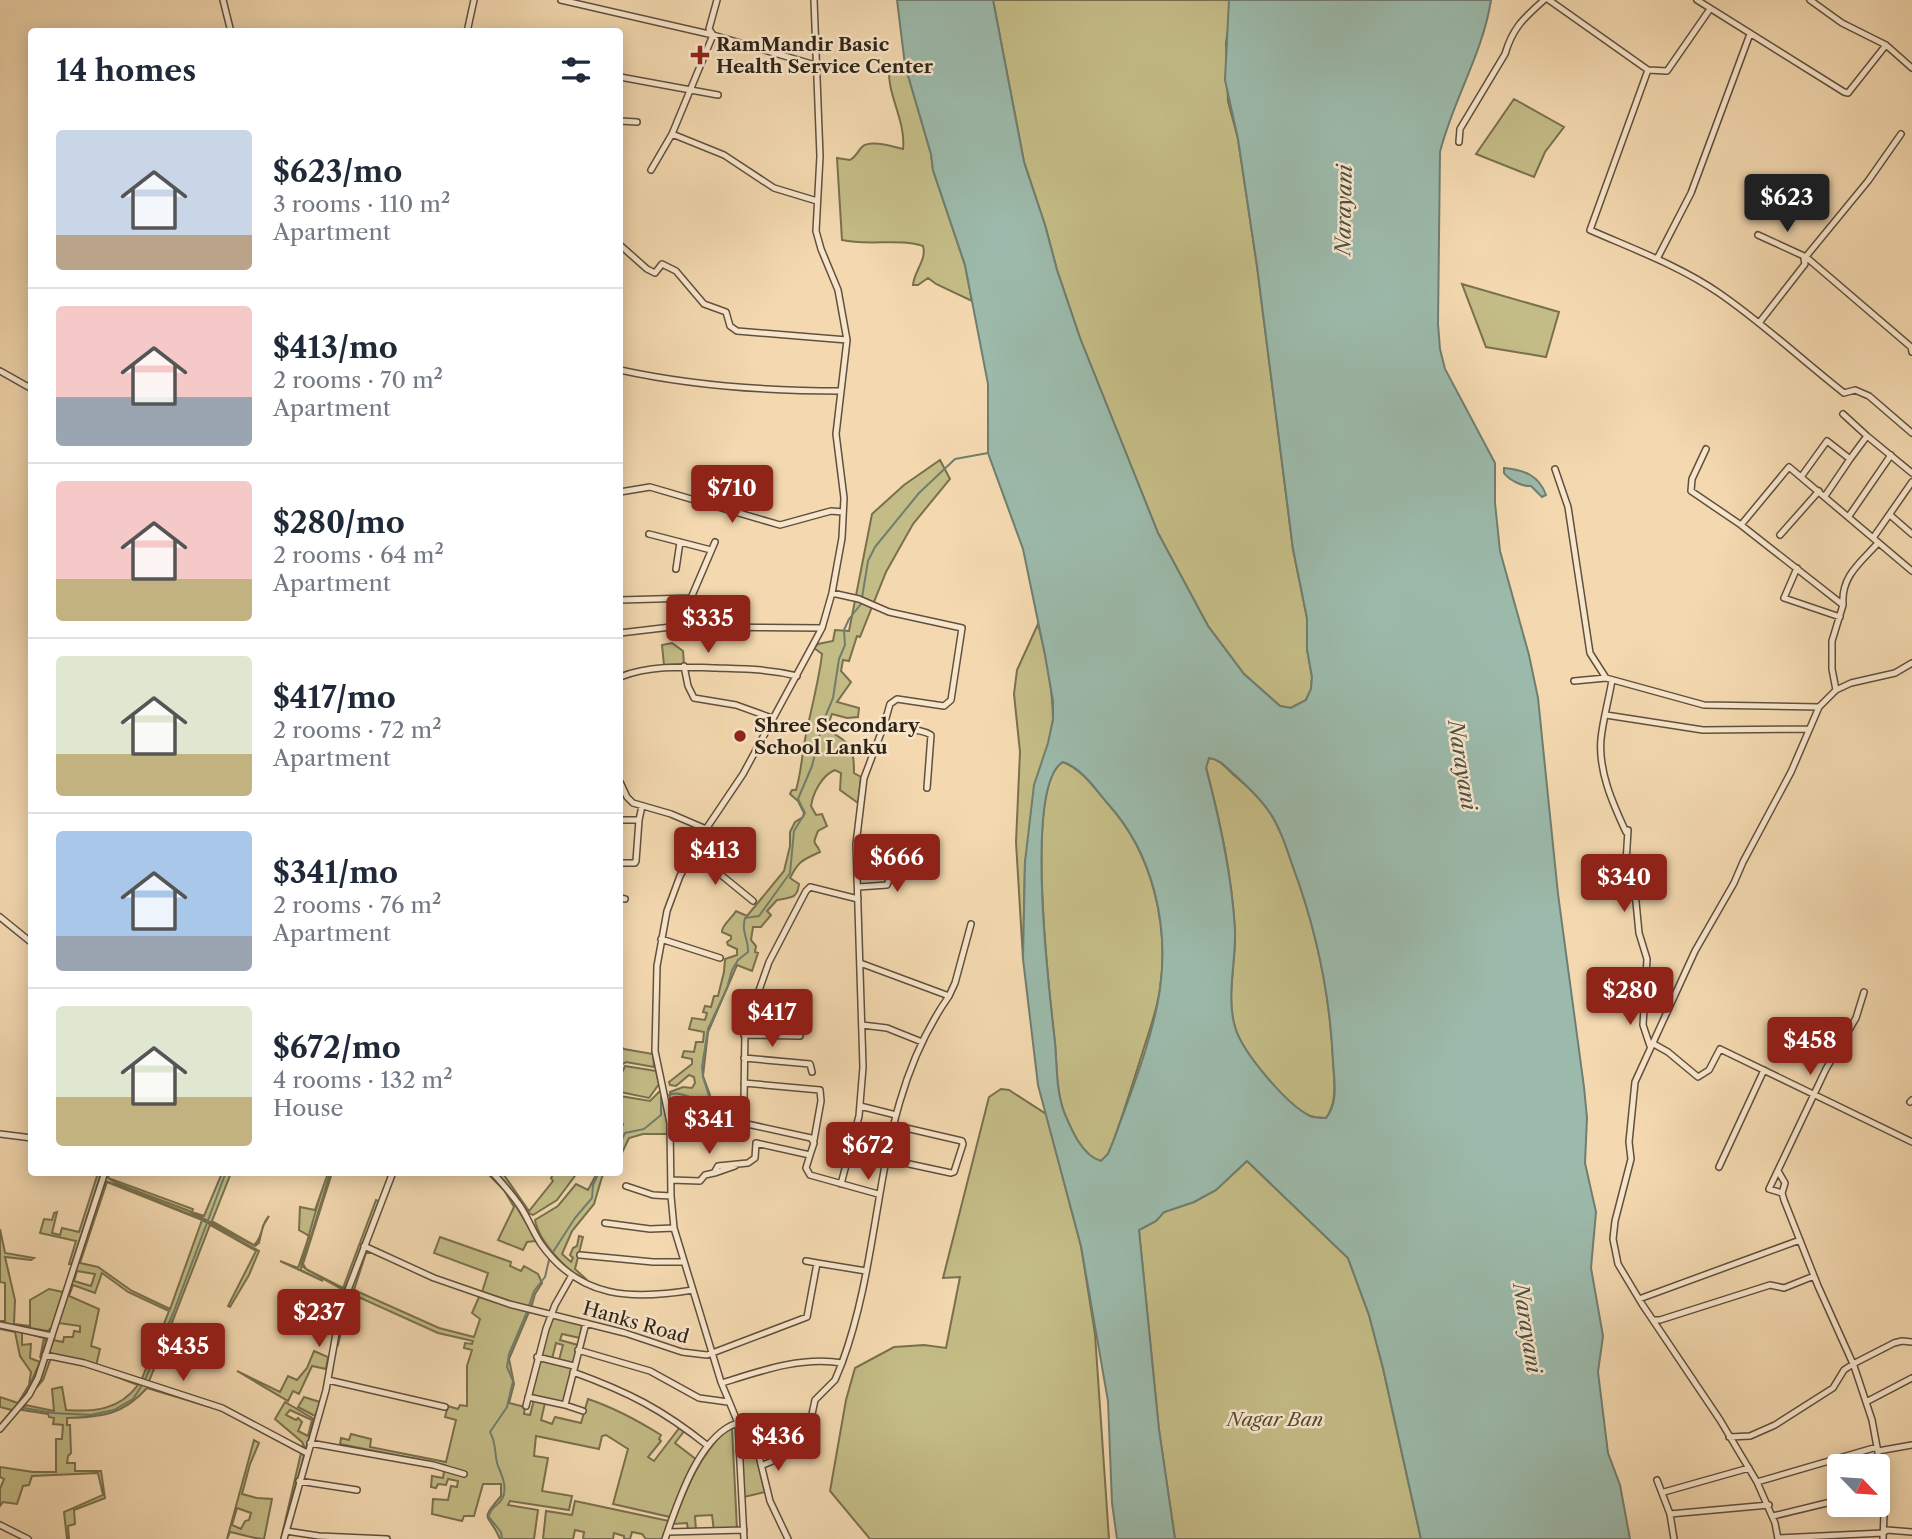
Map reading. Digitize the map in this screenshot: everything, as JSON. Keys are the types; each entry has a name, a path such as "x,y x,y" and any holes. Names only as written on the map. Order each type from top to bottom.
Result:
{"street":[{"path":"223,0 230,28"},
{"path":"468,28 474,0"},
{"path":"561,0 713,35 815,65"},
{"path":"713,35 709,29 717,0"},
{"path":"788,1539 770,1501 763,1465 728,1402 674,1228 670,1124 656,1051 657,966 672,897 693,852 743,775 821,628 832,593 842,538 844,512 836,434 847,340 838,290 818,240 820,156 814,0"},
{"path":"1459,142 1460,129 1505,54 1508,40 1515,29 1547,0 1647,70 1667,71 1707,5"},
{"path":"1698,0 1848,93 1886,45"},
{"path":"1810,0 1842,23 1886,45 1912,68"},
{"path":"1657,259 1691,193 1750,34"},
{"path":"651,170 672,134 713,35"},
{"path":"1647,70 1590,230 1657,259 1717,292 1844,393 1855,390 1869,396 1912,433"},
{"path":"623,78 718,95"},
{"path":"623,121 637,122"},
{"path":"672,134 724,155 774,188 817,201"},
{"path":"1759,323 1805,264 1804,259 1868,181 1901,134"},
{"path":"1758,235 1806,257 1911,347 1912,352"},
{"path":"623,247 655,273 662,264 676,271 704,304 726,312 730,326 737,331 847,340"},
{"path":"0,371 28,387"},
{"path":"623,371 665,380 767,391 841,391"},
{"path":"1843,414 1912,473"},
{"path":"1825,496 1867,436"},
{"path":"1801,477 1827,441 1850,460"},
{"path":"1706,449 1692,479 1691,491 1741,525 1843,606"},
{"path":"1849,516 1891,455"},
{"path":"1741,525 1789,467 1912,571"},
{"path":"1555,469 1568,507 1590,653 1609,679 1601,741 1602,757 1610,797 1628,832 1626,863 1636,902 1639,933 1647,959 1643,1025 1651,1044 1668,1052 1698,1077 1709,1070 1720,1049 1912,1142"},
{"path":"1836,690 1832,677 1832,651 1834,632 1843,606 1843,588 1912,482"},
{"path":"623,492 650,487 780,525 831,511 844,512"},
{"path":"1780,535 1819,491"},
{"path":"1890,515 1912,534"},
{"path":"649,534 711,550"},
{"path":"676,569 680,542"},
{"path":"623,600 691,598 715,542"},
{"path":"1797,568 1784,598 1840,617"},
{"path":"832,593 859,599 889,612 962,628 954,691 948,704 944,706 897,699 890,704 864,778 856,844 863,1067 860,1106 841,1184"},
{"path":"623,633 671,627 821,628"},
{"path":"1883,1536 1778,1539 1773,1516 1757,1482 1618,1264 1613,1239 1631,1159 1629,1142 1634,1082 1703,934 1734,883 1742,862 1786,782 1819,707 1836,690 1851,683 1895,673 1912,663"},
{"path":"623,676 684,666 753,668 797,676"},
{"path":"684,666 688,686 694,698 736,705 772,718"},
{"path":"1574,681 1609,679 1704,705 1819,707"},
{"path":"1606,715 1703,730 1809,729"},
{"path":"884,725 895,729 925,731 931,735 927,788"},
{"path":"623,788 629,801 671,814 706,829"},
{"path":"623,863 636,861 642,806"},
{"path":"623,820 639,820"},
{"path":"693,852 753,901"},
{"path":"858,887 887,885 890,877 890,857"},
{"path":"738,1122 744,1101 744,1030 769,961 808,888 858,899"},
{"path":"0,917 28,940"},
{"path":"763,1465 805,1447 815,1400 835,1380 852,1337 878,1194 910,1066 935,1016 949,996 971,924"},
{"path":"661,939 720,958"},
{"path":"860,963 949,996"},
{"path":"1782,1194 1769,1189 1856,1018 1864,992"},
{"path":"862,1025 887,1028 922,1042"},
{"path":"744,1035 800,1035"},
{"path":"744,1058 810,1064 812,1072"},
{"path":"1719,1167 1764,1070"},
{"path":"744,1083 820,1090 821,1101 806,1168 810,1175 878,1194"},
{"path":"860,1106 896,1115"},
{"path":"670,1124 738,1122 814,1140"},
{"path":"886,1159 951,1173 954,1172 963,1144 962,1141 894,1125"},
{"path":"0,1134 28,1138"},
{"path":"671,1180 700,1181 705,1175 715,1173 718,1166 723,1164 748,1163 755,1157 756,1143 810,1155"},
{"path":"1778,1171 1785,1183 1782,1194 1853,1364 1866,1402 1878,1454"},
{"path":"0,1429 29,1395 38,1378 104,1176"},
{"path":"284,1539 328,1380 340,1311 392,1176"},
{"path":"495,1176 519,1205 543,1247 582,1283 597,1289 639,1296 659,1296 693,1290"},
{"path":"626,1186 653,1195 671,1196"},
{"path":"605,1223 650,1229 674,1228"},
{"path":"1639,1299 1800,1240"},
{"name":"Hanks Road","path":"364,1247 434,1278 528,1309 586,1323 682,1352 712,1353"},
{"path":"580,1255 684,1262"},
{"path":"806,1261 866,1271"},
{"path":"712,1353 807,1317 817,1263"},
{"path":"526,1406 537,1357 551,1315 572,1275"},
{"path":"1653,1320 1770,1285 1784,1288 1814,1276"},
{"path":"565,1405 586,1323"},
{"path":"0,1325 52,1336"},
{"path":"1729,1437 1750,1436 1775,1425 1833,1388 1844,1370 1853,1364 1902,1340 1912,1342"},
{"path":"578,1350 650,1371 699,1398 728,1402"},
{"path":"45,1354 84,1363 222,1408 307,1453"},
{"path":"537,1357 574,1369 638,1397 676,1419 708,1446"},
{"path":"722,1383 776,1366 824,1360 842,1363"},
{"path":"1866,1402 1912,1378"},
{"path":"328,1380 445,1407"},
{"path":"528,1397 583,1411"},
{"path":"738,1423 729,1426 708,1446 692,1471 667,1536 719,1535 744,1530"},
{"path":"738,1423 744,1539"},
{"path":"310,1443 407,1460 464,1474"},
{"path":"1757,1482 1878,1449 1912,1445"},
{"path":"1664,1492 1749,1468"},
{"path":"1657,1480 1664,1492 1674,1539"},
{"path":"299,1481 357,1490"},
{"path":"1773,1516 1827,1503"},
{"path":"1670,1514 1769,1506"},
{"path":"1882,1517 1883,1536"},
{"path":"0,1525 27,1539"},
{"path":"1883,1536 1887,1530 1912,1532"},
{"path":"286,1531 318,1536 387,1539"}],"green space":[{"path":"993,0 1229,0 1226,43 1228,101 1238,139 1293,549 1307,618 1311,689 1306,700 1291,708 1280,706 1244,674 1208,626 1158,533 1080,338 1057,270 1024,162"},
{"path":"905,65 931,154 933,170 965,265 972,301 928,278 918,285 913,285 923,256 923,246 842,240 837,158 850,160 862,147 871,144 903,149 902,128 891,88 889,67"},
{"path":"1514,99 1564,127 1545,152 1534,177 1476,154"},
{"path":"1462,284 1559,312 1546,357 1486,347"},
{"path":"940,460 950,479 913,524 886,572 860,637 857,636 849,661 843,660 841,671 851,682 837,702 859,708 858,717 847,718 832,714 827,728 846,742 851,750 854,773 861,777 858,803 840,790 841,773 835,770 819,785 811,806 816,815 822,814 827,826 818,831 815,840 820,852 802,861 793,872 790,878 799,884 795,895 777,900 767,911 771,915 761,927 753,927 751,940 756,946 755,952 758,953 752,971 737,965 708,1032 703,1076 710,1095 707,1100 688,1104 670,1100 670,1092 683,1087 692,1088 695,1083 694,1077 689,1075 676,1086 670,1085 669,1082 692,1064 692,1059 682,1057 684,1051 694,1052 696,1042 703,1042 704,1032 689,1029 692,1018 705,1020 705,1006 711,1007 714,996 718,996 725,959 737,955 737,949 728,945 731,936 722,932 723,927 736,911 747,916 784,871 790,846 790,832 795,822 803,817 804,813 798,801 790,794 792,790 796,790 798,782 821,664 822,654 814,648 818,644 833,641 835,630 849,631 872,514 904,485"},
{"path":"1038,624 1052,695 1053,720 1025,862 1023,959 1016,842 1020,752 1014,694 1017,670"},
{"path":"672,643 683,651 684,664 664,665 662,645"},
{"path":"1209,758 1223,765 1253,792 1268,810 1282,836 1301,888 1315,937 1329,1011 1334,1091 1330,1112 1326,1118 1310,1116 1278,1090 1246,1050 1235,1027 1231,1004 1235,931 1231,889 1225,848 1206,767"},
{"path":"1063,762 1094,787 1124,824 1137,846 1154,892 1162,941 1160,989 1155,1013 1113,1142 1108,1154 1101,1161 1088,1154 1074,1134 1061,1104 1057,1078 1045,940 1042,849 1044,809 1051,779"},
{"path":"623,1048 653,1054 654,1067 626,1062 623,1064"},
{"path":"625,1066 656,1071 659,1084 649,1098 623,1093"},
{"path":"1001,1089 1009,1090 1046,1114 1081,1246 1095,1334 1109,1539 870,1539 830,1491 846,1400 855,1368 894,1347 924,1345 946,1348 960,1277 943,1278 989,1097"},
{"path":"662,1092 669,1134 643,1134 629,1138 623,1151 623,1096 650,1101"},
{"name":"Nagar Ban","path":"1247,1161 1348,1258 1369,1315 1383,1368 1421,1539 1175,1539 1159,1430 1139,1230 1156,1221 1164,1212 1194,1202 1216,1190"},
{"path":"97,1176 100,1176 72,1264 69,1264 76,1241 40,1233 44,1219 52,1220 57,1212 52,1233 60,1235 62,1228 79,1232"},
{"path":"221,1176 230,1176 212,1221 254,1245 262,1230 259,1243 255,1246 189,1211 108,1178 193,1209 192,1212 204,1216"},
{"path":"327,1176 309,1236 299,1230 300,1207 315,1210"},
{"path":"329,1176 303,1264 306,1269 343,1288 376,1200 379,1201 346,1287 342,1289 307,1270 302,1266"},
{"path":"490,1176 493,1176 510,1196 538,1243 527,1242 523,1250 498,1240 514,1207 504,1190"},
{"path":"498,1176 505,1176 529,1211 553,1181 552,1176 575,1176 557,1200 533,1215 528,1213"},
{"path":"595,1176 603,1176 594,1204 572,1231 562,1254 571,1262 573,1248 577,1246 579,1236 583,1237 575,1269 587,1280 571,1271 555,1255 542,1237 535,1220 558,1206 576,1184 588,1190"},
{"path":"106,1181 197,1217 259,1251 249,1275 230,1307 228,1306 256,1251 210,1225 148,1384 141,1381 169,1311 128,1292 102,1273 95,1293 73,1285 69,1296 99,1309 91,1346 100,1349 96,1366 49,1353 53,1340 63,1342 64,1337 73,1337 74,1331 80,1332 80,1326 58,1323","holes":["107,1182 202,1220 170,1309 132,1291 98,1267 80,1263","77,1271 95,1274 91,1286 74,1281"]},
{"path":"0,1229 5,1253 34,1258 31,1260 5,1257 15,1300 14,1324 30,1326 30,1300 49,1289 63,1292 53,1326 48,1331 0,1323 5,1321 5,1283 0,1282"},
{"path":"440,1237 511,1262 510,1266 521,1271 524,1266 538,1274 542,1283 531,1308 482,1292 488,1273 434,1253"},
{"path":"307,1241 301,1270 323,1281 280,1261 298,1268"},
{"path":"365,1250 377,1253 366,1253 354,1290 439,1328 474,1337 480,1319 472,1313 479,1297 529,1312 509,1359 514,1384 509,1403 525,1407 524,1414 530,1415 534,1400 545,1403 541,1420 552,1424 555,1417 581,1423 588,1399 626,1415 661,1435 661,1441 648,1457 654,1461 680,1427 685,1430 675,1443 697,1460 670,1517 613,1504 628,1449 606,1435 602,1436 599,1449 536,1436 534,1456 548,1458 542,1491 572,1496 569,1510 510,1501 508,1505 538,1510 534,1539 500,1539 488,1514 501,1496 501,1484 483,1484 474,1516 464,1516 462,1521 432,1514 433,1499 448,1500 451,1486 457,1487 458,1481 448,1479 446,1485 431,1487 432,1476 443,1478 445,1465 340,1444 341,1438 349,1440 351,1434 371,1439 370,1447 446,1462 456,1420 445,1417 448,1406 458,1409 460,1405 467,1406 467,1366 472,1350 464,1348 465,1343 472,1344 473,1341 438,1333 352,1294 337,1344 341,1311"},
{"path":"548,1316 582,1324 580,1338 562,1334 560,1340 578,1345 573,1364 559,1360 563,1345 556,1343 552,1359 538,1352"},
{"path":"0,1327 44,1336 46,1342 40,1358 44,1338 22,1332 22,1345 31,1344 30,1358 40,1362 27,1392 0,1426 12,1410 0,1407 0,1397 18,1403 29,1385 31,1372 20,1356 15,1332"},
{"path":"314,1351 328,1357 326,1369 312,1366 299,1394 293,1391 288,1401 237,1371 280,1392 288,1376 297,1380 307,1368"},
{"path":"49,1357 85,1364 217,1407 301,1452 304,1456 281,1539 301,1453 223,1411 147,1388 129,1404 111,1413 67,1418 67,1425 70,1425 71,1453 67,1463 75,1463 75,1471 101,1471 105,1498 74,1510 75,1524 68,1526 69,1539 64,1512 103,1495 98,1473 32,1476 29,1485 23,1486 17,1504 3,1502 0,1506 0,1489 4,1479 0,1477 0,1467 56,1472 56,1439 62,1439 63,1425 53,1424 54,1418 48,1414 22,1410 26,1405 54,1411 52,1389 62,1387 66,1410 97,1410 123,1400 138,1385 85,1365 51,1358 43,1380 36,1388"},
{"path":"537,1359 572,1368 564,1404 531,1395"},
{"path":"304,1397 320,1402 315,1416 298,1407"},
{"path":"285,1402 314,1419 306,1449 282,1438 305,1448 302,1442 275,1419","holes":["290,1410 312,1420 308,1436 298,1431 302,1422 298,1418 296,1420 286,1415"]},
{"path":"728,1428 732,1428 737,1529 714,1531 712,1515 695,1516 696,1531 688,1531 687,1523 673,1524 702,1461"},
{"path":"744,1438 756,1456 765,1492 744,1497 741,1439"},
{"path":"254,1440 259,1443 242,1494 272,1499 264,1539 230,1532 227,1539","holes":["237,1508 251,1513 241,1529 232,1525"]},
{"path":"575,1501 669,1521 663,1539 646,1539 642,1534 632,1532 630,1539 624,1539 624,1536 614,1533 613,1539 583,1539 584,1532 575,1530 573,1539 543,1539 546,1511 572,1515"}],"water":[{"name":"Narayani","path":"897,0 993,0 1024,162 1057,270 1080,338 1158,533 1208,626 1244,674 1280,706 1291,708 1306,700 1311,689 1307,618 1293,549 1238,139 1225,80 1229,0 1491,0 1475,58 1440,152 1440,349 1445,369 1495,463 1495,503 1500,551 1538,698 1558,894 1584,1087 1587,1118 1585,1163 1596,1212 1591,1268 1603,1336 1598,1372 1608,1453 1620,1485 1630,1539 1421,1539 1383,1368 1369,1315 1348,1258 1247,1161 1216,1190 1194,1202 1164,1212 1156,1221 1139,1230 1159,1430 1175,1539 1117,1539 1112,1503 1108,1401 1081,1246 1038,1085 1023,959 1025,862 1034,785 1048,743 1053,720 1053,701 1023,549 988,453 988,384 965,265 933,170 931,154 905,65","holes":["1209,758 1226,767 1268,810 1282,836 1301,888 1315,937 1329,1011 1335,1091 1333,1105 1326,1118 1310,1116 1278,1090 1246,1050 1235,1027 1231,1004 1235,943 1231,889 1225,848 1206,768","1063,762 1088,780 1124,824 1137,845 1154,891 1162,940 1160,989 1152,1027 1113,1142 1108,1154 1101,1161 1088,1154 1074,1134 1061,1104 1057,1078 1045,940 1042,849 1044,809 1051,779"]},
{"path":"1504,468 1518,470 1535,478 1546,495 1542,497 1531,486 1513,480 1504,473"}],"waterway":[{"path":"669,1095 679,1094 698,1099 709,1096 702,1067 708,1029 727,988 732,970 738,960 748,952 745,918 759,916 790,873 794,831 805,813 798,799 812,766 823,722 833,698 839,659 845,645 844,630 861,604 868,561 875,547 919,493 955,459 988,453"},
{"path":"623,1137 625,1133 644,1129 661,1115 661,1097"},
{"path":"24,1408 91,1415 114,1410 133,1399 144,1382 174,1311 225,1176"},
{"path":"553,1252 592,1198 597,1176"},
{"path":"529,1306 534,1291 545,1277 549,1260"},
{"path":"502,1539 501,1532 489,1517 492,1509 502,1499 504,1491 490,1432 507,1407 513,1381 507,1367 509,1354 527,1312"}],"place":[{"name":"RamMandir Basic Health Service Center","path":"700,55"},
{"name":"Shree Secondary School Lanku","path":"740,736"}]}
